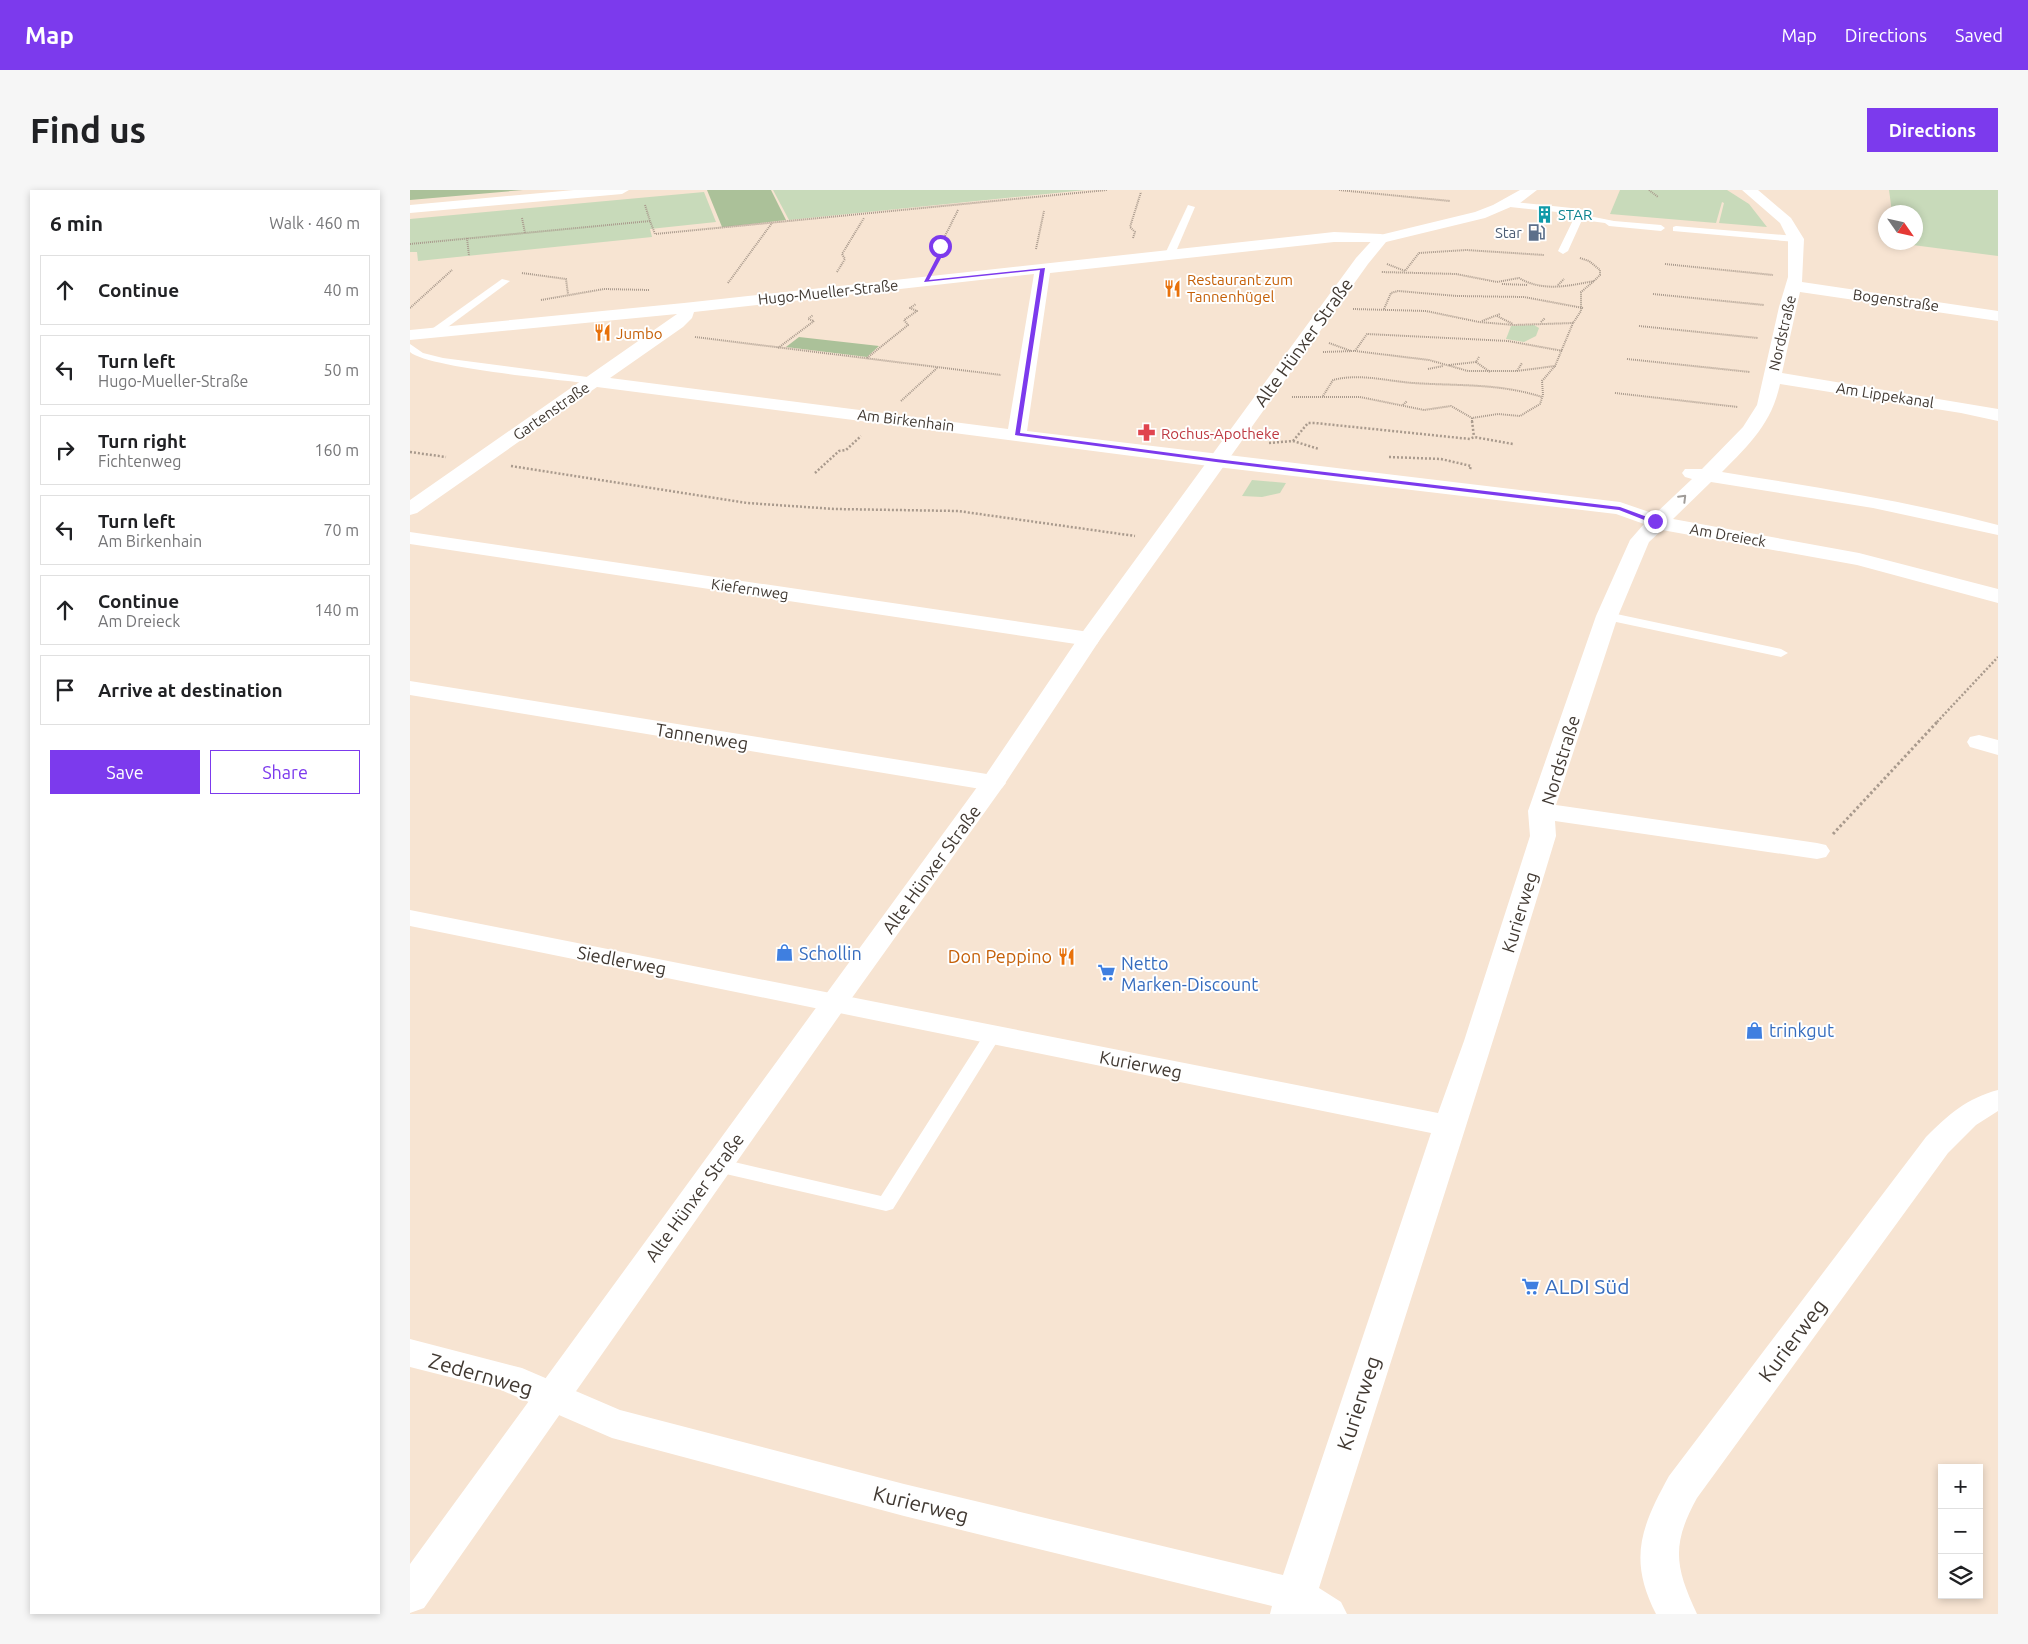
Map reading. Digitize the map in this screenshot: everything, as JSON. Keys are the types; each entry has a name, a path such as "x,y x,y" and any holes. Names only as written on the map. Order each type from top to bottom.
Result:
{"street":[{"path":"410,210 622,190"},
{"name":"Hugo-Mueller-Straße","path":"410,335 684,308 1334,237 1374,247 1400,232 1465,218 1502,205 1530,190"},
{"path":"1749,190 1786,221 1796,239"},
{"name":"Nordstraße","path":"1796,239 1795,282 1787,307 1766,405 1751,430 1708,474 1649,518 1607,616 1541,811 1817,851"},
{"name":"Alte Hünxer Straße","path":"410,1596 834,1002 994,783 1089,639 1216,461 1326,309 1374,247"},
{"path":"1017,434 1027,378 1038,269"},
{"name":"Bogenstraße","path":"1795,282 1998,316"},
{"name":"Gartenstraße","path":"410,509 662,333 686,314 684,308"},
{"name":"Am Lippekanal","path":"1772,376 1961,407 1998,415"},
{"name":"Am Birkenhain","path":"595,381 1216,461"},
{"name":"Am Dreieck","path":"1216,461 1612,507 1649,518 1859,559 1998,596"},
{"path":"1708,474 1915,510 1995,530"},
{"name":"Kiefernweg","path":"410,538 1089,639"},
{"name":"Tannenweg","path":"410,688 994,783"},
{"name":"Kurierweg","path":"552,1396 612,1423 1304,1608 1448,1126 1479,1041 1543,836 1541,811"},
{"name":"Siedlerweg","path":"410,918 834,1002"},
{"name":"Kurierweg","path":"834,1002 1448,1126"},
{"name":"Kurierweg","path":"1676,1614 1661,1579 1656,1561 1658,1540 1673,1504 1683,1487 1937,1145 1981,1104 1998,1100"},
{"name":"Zedernweg","path":"410,1353 509,1378 552,1396"}],"lane":[{"path":"1502,205 1581,212 1563,251"},
{"path":"1169,256 1190,207"},
{"path":"1578,217 1610,220 1609,223 1661,228"},
{"path":"1676,229 1796,239"},
{"path":"433,333 505,281"},
{"path":"410,347 419,355 443,361 595,381"},
{"path":"1607,616 1781,653"},
{"path":"717,1165 886,1204 993,1034"}],"path":[{"path":"645,205 655,234 1107,190"},
{"path":"1339,190 1502,205"},
{"path":"1650,190 1658,197"},
{"path":"1126,260 1135,232 1130,227 1141,192"},
{"path":"866,359 908,325 904,320 916,311 910,308 928,294 925,281 943,249 940,246 958,210"},
{"path":"1038,269 1044,211"},
{"path":"522,217 525,233"},
{"path":"778,348 814,321 808,319 827,305 824,292 845,259 842,254 864,218"},
{"path":"410,244 650,221"},
{"path":"721,304 720,294 772,223"},
{"path":"467,238 469,256"},
{"path":"1405,271 1420,253 1439,250 1470,249 1511,254 1551,255"},
{"path":"1261,399 1323,396 1360,397 1424,410 1451,406 1472,418 1498,414 1520,416 1527,414 1540,404 1542,381 1564,352 1565,337 1573,323 1581,316 1583,308 1580,292 1600,275 1600,270 1589,261 1574,257"},
{"path":"1665,264 1795,282"},
{"path":"1434,273 1436,269"},
{"path":"410,308 452,270"},
{"path":"1353,274 1405,271 1475,277 1502,284 1557,286 1594,281"},
{"path":"505,281 502,274 511,273 566,279 568,294"},
{"path":"1475,277 1476,273"},
{"path":"1502,284 1520,276 1532,285"},
{"path":"1557,286 1564,279"},
{"path":"1384,309 1391,294 1395,291 1484,297 1524,296 1583,308"},
{"path":"1653,294 1787,307"},
{"path":"1411,310 1413,306"},
{"path":"1326,309 1411,310 1479,322 1516,325 1534,325 1545,318"},
{"path":"1453,316 1458,312"},
{"path":"1479,322 1500,314"},
{"path":"1497,316 1516,325"},
{"path":"1541,322 1573,323"},
{"path":"1640,326 1781,341"},
{"path":"662,333 1027,378"},
{"path":"1353,351 1367,334 1508,342 1564,352"},
{"path":"1324,342 1336,344 1353,351"},
{"path":"1294,353 1353,351 1390,353 1428,360 1468,371 1517,371 1555,366"},
{"path":"1428,360 1435,356"},
{"path":"1476,362 1479,358"},
{"path":"1627,359 1772,376"},
{"path":"1428,369 1476,362 1491,372"},
{"path":"1517,371 1522,363"},
{"path":"1323,396 1333,380 1349,377 1416,383 1493,385 1528,392 1542,397"},
{"path":"1615,393 1763,409"},
{"path":"1403,405 1406,401"},
{"path":"1498,414 1502,409"},
{"path":"1472,418 1474,438"},
{"path":"1293,441 1308,424 1314,423 1381,432 1402,431 1474,438 1512,444"},
{"path":"478,461 747,503 835,509 958,511 1160,540"},
{"path":"1817,851 1998,657"}],"green space":[{"path":"410,190 523,190 410,200"},
{"path":"707,190 771,190 786,220 722,227"},
{"path":"773,190 1086,190 789,220"},
{"path":"1620,190 1727,190 1749,204 1767,227 1719,223 1724,203 1722,202 1716,223 1610,214"},
{"path":"1889,190 1998,190 1998,256 1923,246 1923,205 1891,205"},
{"path":"704,192 716,222 650,229 652,237 418,261 417,252 410,252 410,219"},
{"path":"1534,325 1539,328 1536,336 1524,342 1506,339 1511,326"},
{"path":"799,337 879,346 867,357 786,347"},
{"path":"1252,480 1286,483 1280,493 1262,497 1242,496"}],"place":[{"name":"STAR","path":"1544,214"},
{"name":"Star","path":"1536,232"},
{"name":"Restaurant zum Tannenhügel","path":"1173,288"},
{"name":"Jumbo","path":"602,333"},
{"name":"Rochus-Apotheke","path":"1147,433"},
{"name":"Schollin","path":"785,953"},
{"name":"Don Peppino","path":"1066,956"},
{"name":"Netto Marken-Discount","path":"1107,973"},
{"name":"trinkgut","path":"1755,1030"},
{"name":"ALDI Süd","path":"1531,1286"}],"route":[{"path":"940,246 943,249 925,281 1043,268 1017,434 1216,461 1620,508 1655,521"}]}
